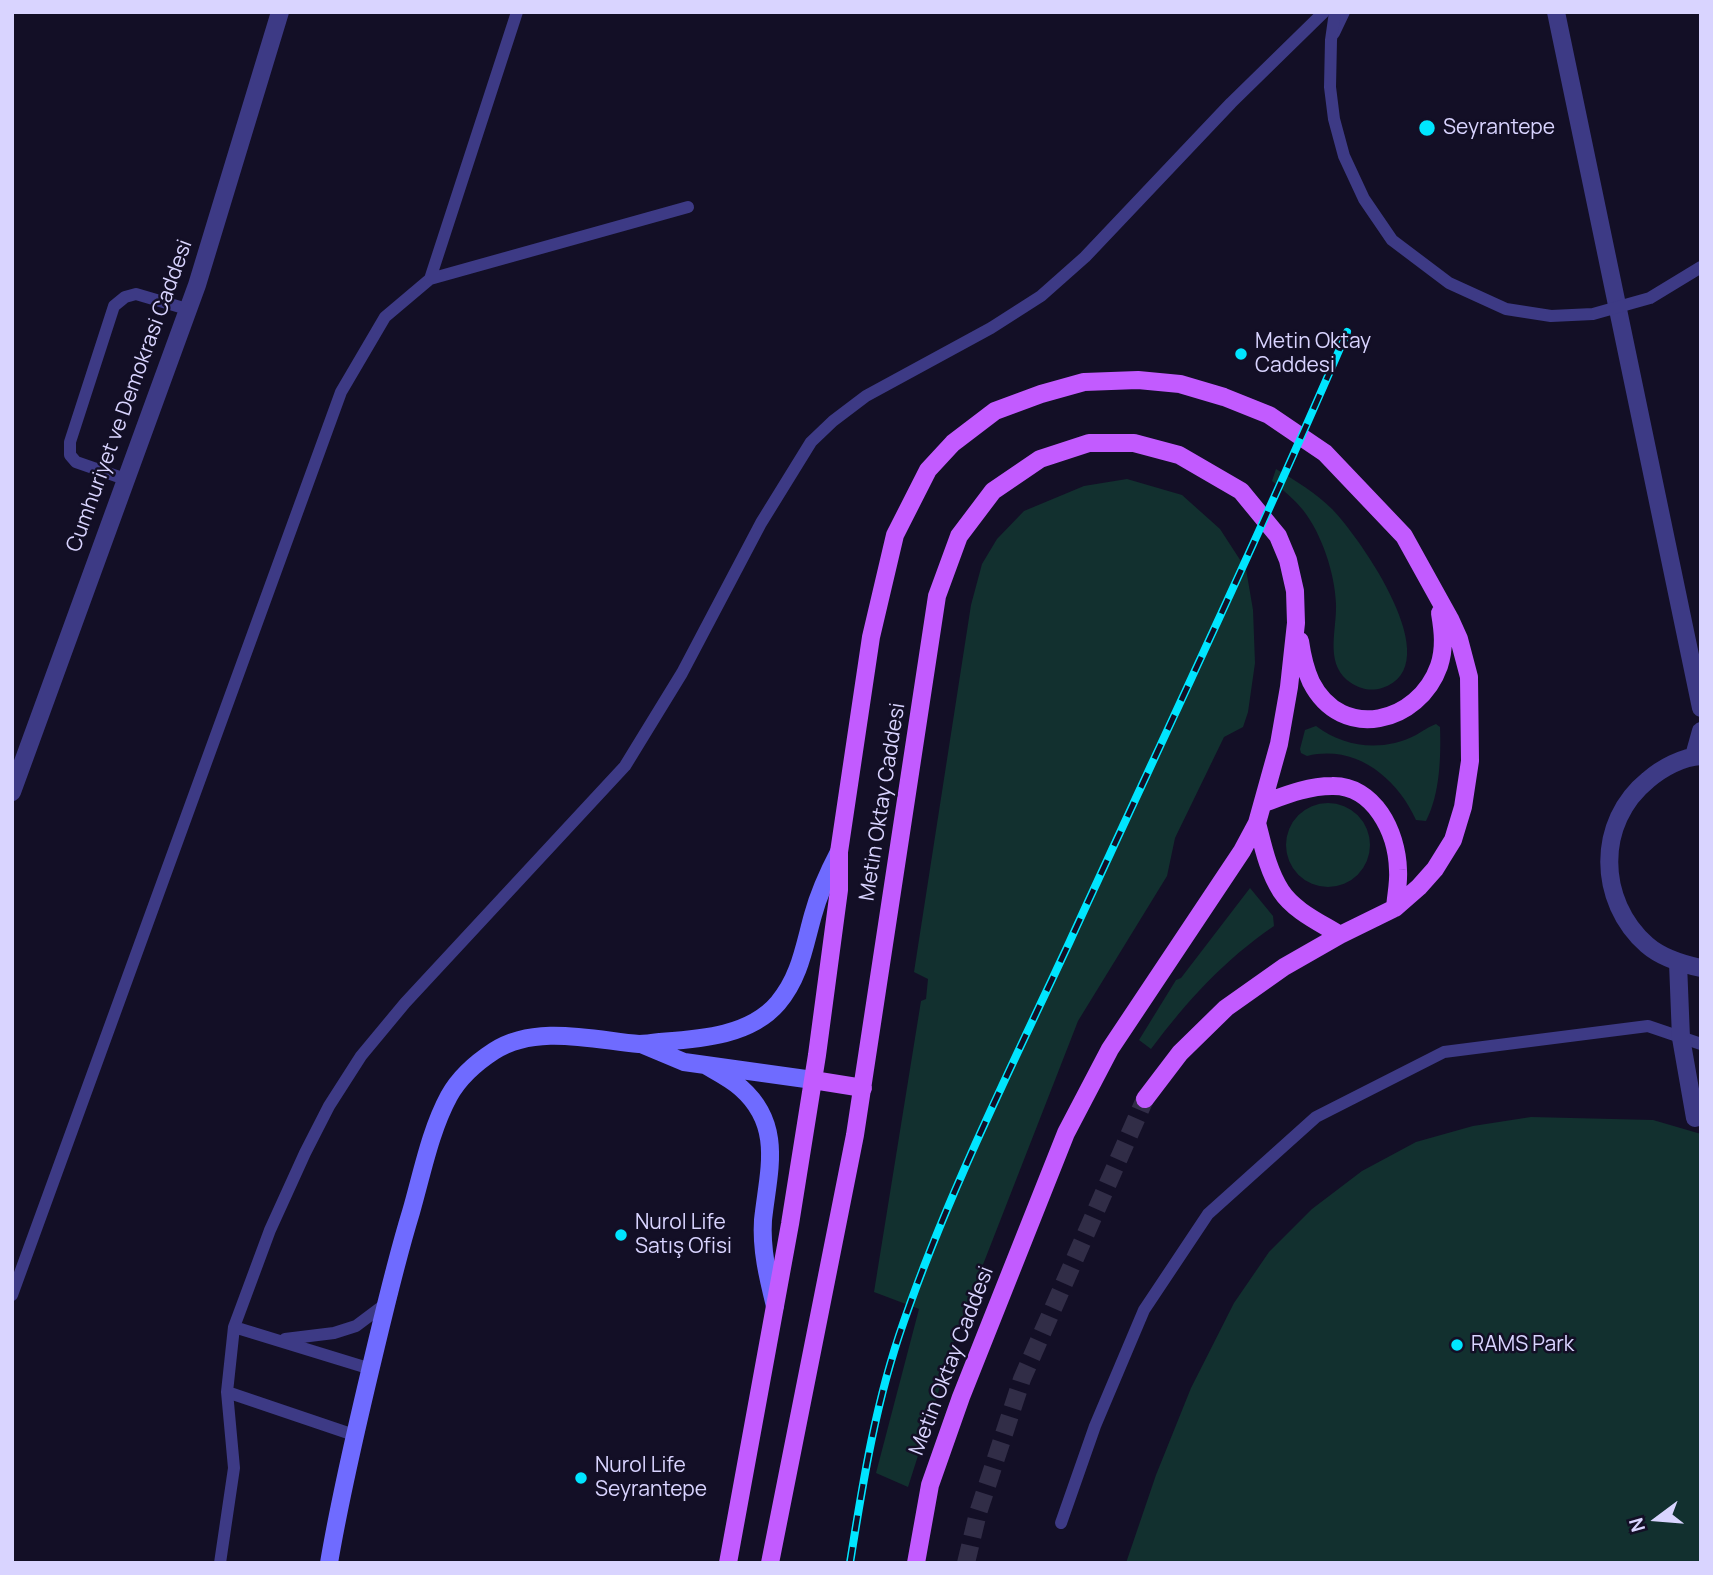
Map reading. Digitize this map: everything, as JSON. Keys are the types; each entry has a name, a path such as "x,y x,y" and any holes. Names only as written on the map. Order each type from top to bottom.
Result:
{"main road":[{"name":"Metin Oktay Caddesi","path":"728,1563 813,1080 839,890 839,852 871,637 895,535 928,470 953,443 995,411 1084,382 1138,380 1180,384 1224,397 1269,415 1325,453 1367,495 1404,536 1459,639 1469,677 1470,761 1463,807 1453,840 1435,869 1395,908"},
{"name":"Metin Oktay Caddesi","path":"770,1563 863,1088 937,596 959,536 993,491 1040,459 1088,443 1134,443 1179,455 1241,491 1278,536 1288,560 1295,591 1296,623 1279,744 1257,823 1230,870 1110,1049 1066,1133 961,1397 930,1485 916,1563"},
{"path":"1296,623 1304,663 1312,684 1326,702 1340,713 1355,719 1373,720 1392,716 1406,708 1426,689 1439,666 1444,635 1435,593"},
{"path":"1145,1099 1180,1053 1226,1008 1284,967 1395,908 1398,870 1394,839 1378,809 1359,791 1334,786 1304,789 1264,803"},
{"path":"1257,823 1267,861 1282,893 1299,909 1340,935"},
{"path":"813,1080 863,1088"}],"street":[{"name":"Cumhuriyet ve Demokrasi Caddesi","path":"12,792 197,285 280,12"},
{"path":"1556,12 1701,708"},
{"path":"1701,731 1698,756 1662,768 1635,790 1617,820 1608,853 1611,887 1625,919 1648,946 1678,963 1701,968"},
{"path":"330,1563 354,1435 384,1305 433,1138 449,1095 473,1066 496,1049 526,1039 578,1035 641,1044 693,1041 745,1026 773,1008 792,982 804,956 812,917 824,880 839,852"},
{"path":"1678,963 1681,1038 1695,1118"},
{"path":"641,1044 684,1062 813,1080"},
{"path":"705,1065 739,1086 750,1097 762,1114 771,1140 771,1170 763,1223 765,1263 775,1306"}],"lane":[{"path":"430,279 517,12"},
{"path":"220,1563 234,1468 227,1392 234,1327 270,1230 305,1153 335,1096 361,1056 405,1003 625,765 682,673 761,523 811,442 866,396 991,328 1041,296 1085,257 1231,103 1324,12"},
{"path":"1335,12 1331,40 1330,87 1334,119 1344,156 1364,199 1392,240 1449,283 1506,309 1551,316 1594,314 1650,298 1701,267"},
{"path":"1331,40 1344,12"},
{"path":"12,1295 341,392 385,317 430,279 688,207"},
{"path":"125,479 76,462 70,455 70,442 114,306 125,297 136,294 187,309"},
{"path":"1060,1523 1095,1426 1144,1310 1208,1214 1316,1117 1444,1052 1648,1026 1701,1044"},
{"path":"278,1340 334,1334 356,1326 384,1305"},
{"path":"234,1327 371,1369"},
{"path":"227,1392 354,1435"}],"green space":[{"path":"1276,469 1313,492 1332,509 1361,546 1393,601 1404,629 1407,655 1401,675 1382,688 1372,690 1359,687 1347,680 1336,664 1335,592 1330,567 1310,520 1292,498 1272,481"},
{"path":"1127,479 1182,495 1220,529 1246,569 1253,610 1255,663 1248,712 1243,727 1224,737 1175,838 1167,876 1078,1021 961,1321 908,1487 876,1473 919,1309 874,1292 921,1001 926,999 928,979 914,972 971,605 982,564 997,539 1024,511 1084,486"},
{"path":"1436,724 1440,727 1439,775 1426,821 1416,820 1398,791 1373,768 1342,755 1307,756 1301,753 1300,749 1305,730 1316,726 1352,743 1378,745 1403,740"},
{"path":"1328,803 1344,806 1358,815 1367,829 1370,845 1367,861 1358,875 1344,884 1328,887 1312,884 1298,875 1289,861 1286,845 1289,829 1298,815 1312,806"},
{"path":"1250,888 1273,916 1274,926 1238,953 1207,982 1151,1049 1139,1040 1176,980 1181,978"},
{"name":"RAMS Park","path":"1531,1117 1653,1120 1701,1134 1701,1563 1126,1563 1156,1475 1191,1388 1234,1303 1269,1252 1312,1209 1362,1171 1416,1142 1473,1126"}],"tunnel":[{"path":"966,1563 978,1513 1022,1379 1145,1099"}],"railway":[{"path":"850,1563 865,1471 894,1351 941,1224 1347,332"}],"place":[{"name":"Seyrantepe","path":"1427,128"},
{"name":"Metin Oktay Caddesi","path":"1241,354"},
{"name":"Nurol Life Satış Ofisi","path":"621,1235"},
{"name":"RAMS Park","path":"1457,1345"},
{"name":"Nurol Life Seyrantepe","path":"581,1478"}]}
